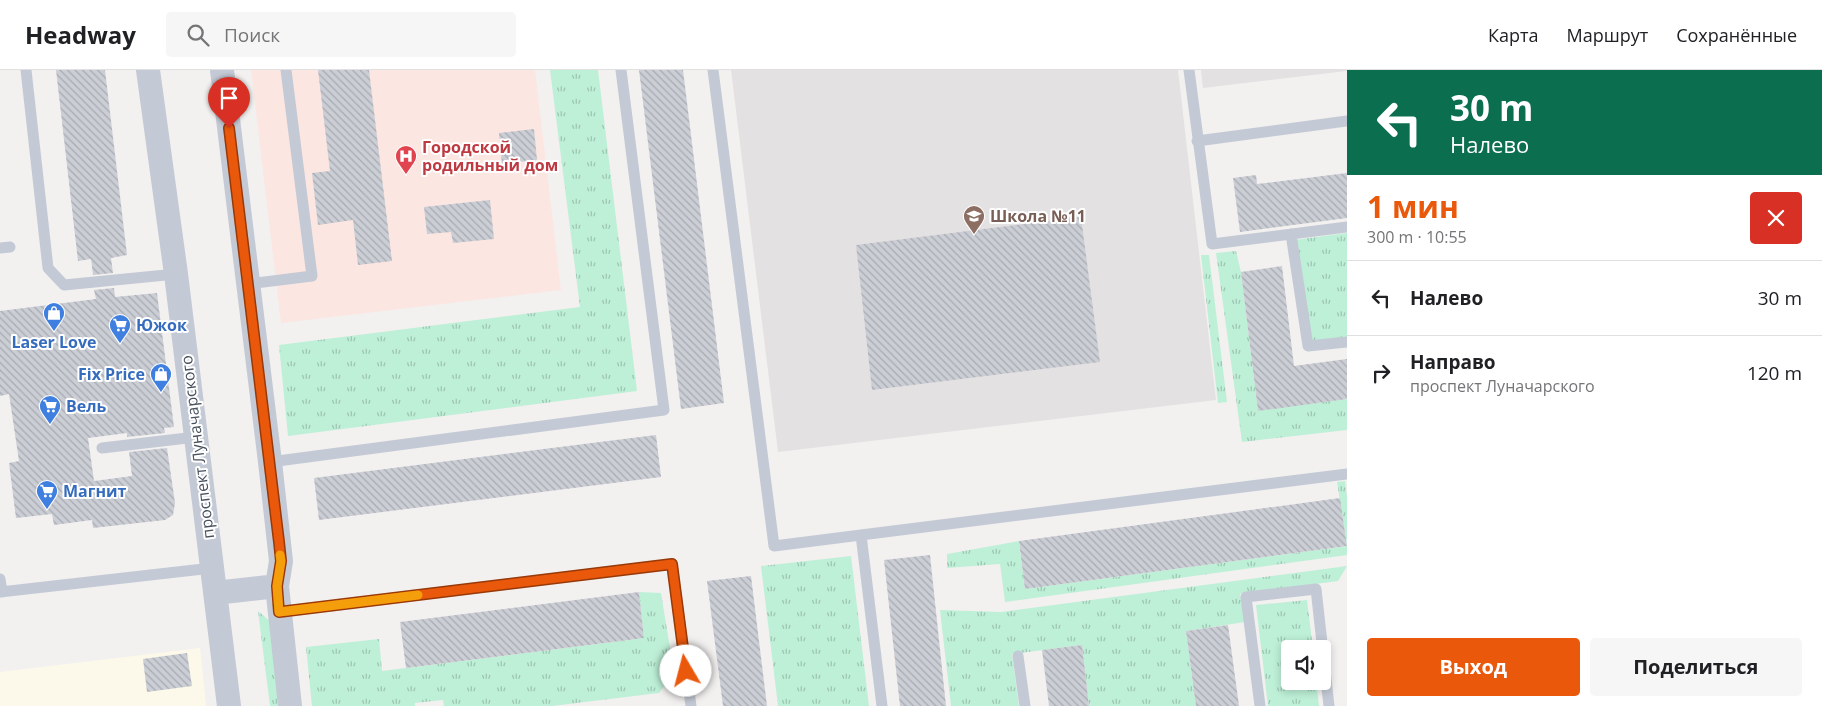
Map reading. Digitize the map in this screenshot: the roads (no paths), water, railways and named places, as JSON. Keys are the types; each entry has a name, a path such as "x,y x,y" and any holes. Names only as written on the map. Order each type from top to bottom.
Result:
{"street":[{"name":"проспект Луначарского","path":"148,70 176,274 229,706"},
{"path":"222,70 281,561 277,586 290,706"},
{"path":"215,593 277,586"}],"lane":[{"path":"26,70 48,268 64,285 176,274"},
{"path":"248,284 312,276 286,70"},
{"path":"270,462 664,410 621,70"},
{"path":"713,70 774,546 1347,474"},
{"path":"1189,70 1212,244 1347,227"},
{"path":"1197,141 1347,120"},
{"path":"1291,234 1308,346 1347,342"},
{"path":"102,448 196,437"},
{"path":"861,535 882,706"},
{"path":"279,612 672,564 691,706"},
{"path":"0,579 1,592 212,568"},
{"path":"1260,706 1246,597 1316,589 1329,706"},
{"path":"1018,656 1024,706"}],"place":[{"name":"Городской родильный дом","path":"406,175"},
{"name":"Школа №11","path":"974,235"},
{"name":"Laser Love","path":"54,332"},
{"name":"Южок","path":"120,344"},
{"name":"Fix Price","path":"161,393"},
{"name":"Вель","path":"50,425"},
{"name":"Магнит","path":"47,510"}]}
